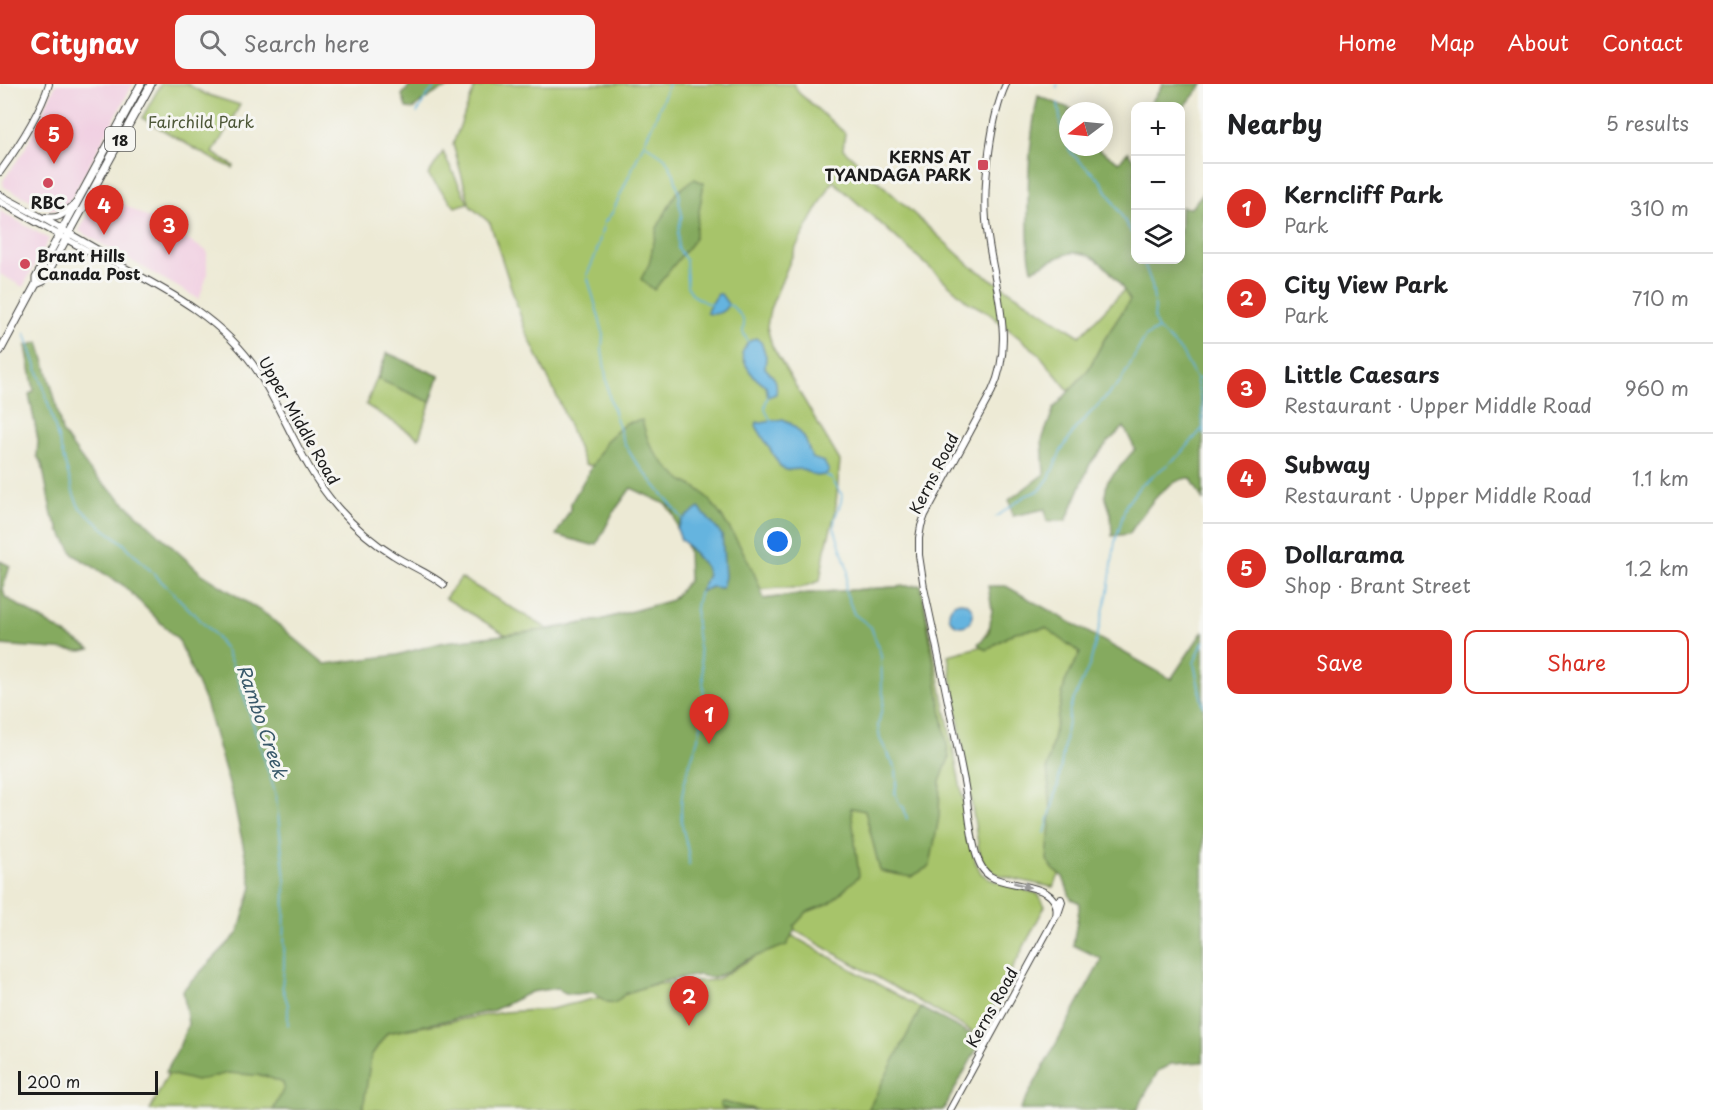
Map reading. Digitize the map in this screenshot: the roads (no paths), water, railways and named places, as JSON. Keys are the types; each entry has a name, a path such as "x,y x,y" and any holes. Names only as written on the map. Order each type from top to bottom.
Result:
{"main road":[{"name":"18","path":"0,351 36,284 43,281 78,201 141,84"},
{"name":"18","path":"64,234 151,84"}],"street":[{"path":"0,172 31,123 49,84"},
{"name":"Kerns Road","path":"950,1110 1056,916 1058,901 1038,890 994,878 982,868 976,854 919,555 919,538 925,515 992,391 1000,370 1003,325 989,248 985,200 993,131 998,106 1006,84"},
{"name":"Upper Middle Road","path":"0,195 39,216 95,255 99,254 200,311 233,341 256,369 308,465 337,507 363,533 383,548 444,585"},
{"path":"39,216 50,218 62,216 78,201"},
{"name":"Upper Middle Road","path":"0,202 64,234"}],"water":[{"path":"718,294 721,294 728,304 727,307 717,314 707,313 708,309"},
{"path":"756,338 761,342 766,356 765,368 776,382 776,394 768,397 766,386 750,372 742,353 748,342"},
{"path":"783,419 803,436 812,458 824,462 829,471 825,475 816,476 802,469 786,470 780,466 756,426 757,422"},
{"path":"699,508 722,535 725,577 722,588 711,587 700,592 708,575 705,566 681,540 677,529 683,519"},
{"path":"961,602 966,603 972,609 972,619 966,625 961,626 956,625 950,619 949,614 950,609 956,603"}],"waterway":[{"path":"417,113 427,96 438,84"},
{"path":"669,84 612,213 604,223 596,254 587,275 603,332 602,350 609,396 624,443 635,461 683,519"},
{"path":"1058,103 1059,110"},
{"path":"645,144 665,158 674,174 682,214 678,248 686,260 687,286 693,295 711,304"},
{"path":"1074,156 1101,181 1131,232"},
{"path":"1144,264 1152,285 1154,320 1158,329 1181,351 1196,379 1202,405 1203,434"},
{"path":"727,305 732,306 742,317 743,332 748,342"},
{"path":"996,517 1025,496 1040,490 1049,478 1060,453 1075,429 1121,381 1145,337 1158,329"},
{"name":"Rambo Creek","path":"25,333 79,507 122,542 213,633 225,649 238,677 276,795 285,880 282,986 288,1005 288,1025"},
{"path":"1197,379 1203,379"},
{"path":"768,397 765,404 772,422"},
{"path":"1045,833 1058,785 1070,708 1090,664 1108,592 1115,542 1126,505 1140,486 1181,454 1202,429"},
{"path":"825,475 831,478 842,495 834,527 848,570 845,590 854,614 871,627 881,655 884,698 878,726 880,739 896,770 895,793 904,808 907,819"},
{"path":"689,865 681,803 703,714 703,681 696,617 700,592"},
{"path":"1203,642 1194,663 1203,707"}],"place":[{"name":"Dollarama","path":"54,164"},
{"name":"KERNS AT TYANDAGA PARK","path":"983,165"},
{"name":"RBC","path":"48,183"},
{"name":"Subway","path":"104,235"},
{"name":"Little Caesars","path":"169,255"},
{"name":"Brant Hills Canada Post","path":"25,264"},
{"name":"Kerncliff Park","path":"709,744"},
{"name":"City View Park","path":"689,1026"}],"park label":[{"name":"Fairchild Park","path":"201,121"}]}
